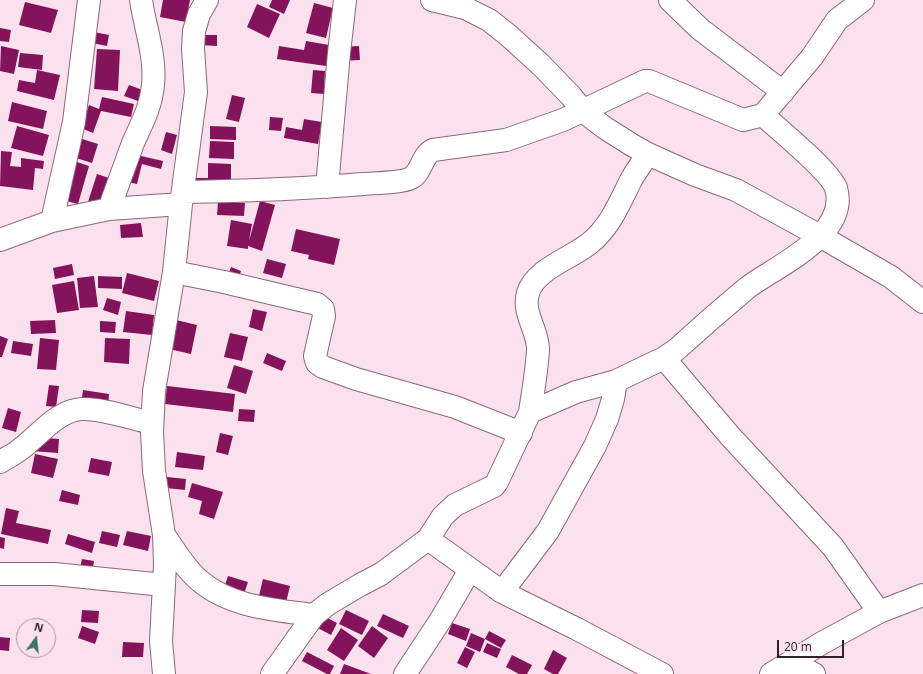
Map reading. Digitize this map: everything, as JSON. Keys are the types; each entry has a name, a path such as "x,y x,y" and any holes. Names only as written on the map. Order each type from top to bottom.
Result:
{"street":[{"path":"52,221 74,122 89,0"},
{"path":"109,209 134,141 145,118 153,84 151,49 141,0"},
{"path":"164,674 161,641 164,585 164,535 154,471 152,423 154,391 174,272 196,92 193,49 194,30 199,14 207,0"},
{"path":"327,187 345,0"},
{"path":"432,0 465,8 489,20 508,35 540,65 571,96 583,111 605,128 648,154 695,175 736,190 891,277 923,302"},
{"path":"670,0 700,29 783,92"},
{"path":"0,240 52,221 109,209 182,198 390,182 411,178 415,174 427,153 433,150 506,140 563,120 645,81 650,81 743,120 763,115 812,57 837,20 863,0"},
{"path":"530,412 576,392 616,381 664,358 676,350 748,288 802,253 820,236 835,215 838,205 836,187 824,171 763,115"},
{"path":"272,674 314,615 328,604 382,574 428,539 449,509 473,495 494,486 497,482 530,412 538,348 527,310 530,288 543,273 590,243 605,227 632,178 648,154"},
{"path":"174,272 317,304 323,309 324,316 315,356 317,363 323,367 356,379 455,407 521,433"},
{"path":"664,358 730,436 833,547 878,612"},
{"path":"502,592 548,531 595,446 607,419 613,399 616,381"},
{"path":"0,462 18,451 62,415 72,411 82,409 102,412 152,423"},
{"path":"164,535 186,566 199,581 218,594 247,604 314,615"},
{"path":"428,539 502,592 577,629 662,674"},
{"path":"405,674 440,621 470,570"},
{"path":"0,574 54,574 164,585"},
{"path":"771,674 822,643 878,612 923,595"},
{"path":"791,662 814,674"}],"building":[{"path":"163,0 190,0 186,22 160,17"},
{"path":"272,0 290,0 284,14 269,7"},
{"path":"25,2 58,10 51,33 19,25"},
{"path":"314,3 333,8 326,38 306,33"},
{"path":"257,4 280,14 269,38 247,27"},
{"path":"0,28 11,30 9,42 0,41"},
{"path":"89,31 109,35 107,46 87,42"},
{"path":"199,35 217,35 217,46 200,45"},
{"path":"306,41 329,45 326,66 277,59 279,46 304,50"},
{"path":"1,46 19,50 14,74 0,71"},
{"path":"359,46 360,60 339,61 338,47"},
{"path":"97,49 120,50 118,91 94,89"},
{"path":"20,53 43,55 42,70 18,67"},
{"path":"37,70 60,75 54,100 17,91 19,80 35,83"},
{"path":"313,70 325,71 324,94 311,93"},
{"path":"129,85 148,92 144,103 124,96"},
{"path":"232,95 245,98 239,122 226,119"},
{"path":"102,97 134,104 131,117 101,111 93,133 81,128 89,105 99,109"},
{"path":"12,102 47,111 43,129 8,121"},
{"path":"270,117 283,118 281,131 269,130"},
{"path":"304,119 322,122 318,144 284,138 286,127 302,130"},
{"path":"17,126 49,135 43,156 11,148"},
{"path":"210,126 236,127 236,140 210,139"},
{"path":"166,132 177,135 172,154 161,150"},
{"path":"79,138 98,144 92,163 73,157"},
{"path":"210,141 234,142 234,159 209,158"},
{"path":"1,151 12,152 10,166 21,167 21,158 44,161 43,169 35,168 33,190 0,186"},
{"path":"128,153 163,161 161,169 142,164 137,184 122,181"},
{"path":"71,160 89,166 78,204 59,199"},
{"path":"208,163 231,164 231,191 193,190 193,178 208,178"},
{"path":"97,174 109,178 98,212 86,208"},
{"path":"260,201 275,205 262,251 248,246 248,249 227,246 231,220 252,224 249,241"},
{"path":"218,202 245,203 244,216 217,215"},
{"path":"141,223 143,237 121,238 120,225"},
{"path":"296,229 340,239 334,265 308,259 309,255 291,251"},
{"path":"267,259 286,264 282,278 263,273"},
{"path":"72,264 74,275 55,279 53,268"},
{"path":"231,267 241,271 236,288 225,284"},
{"path":"127,273 159,281 154,301 122,293"},
{"path":"94,276 98,307 80,308 77,278"},
{"path":"98,276 122,277 122,289 98,288"},
{"path":"74,281 79,310 57,313 52,285"},
{"path":"107,298 121,302 118,315 103,310"},
{"path":"253,309 267,312 262,331 249,327"},
{"path":"126,311 154,315 152,335 123,332"},
{"path":"55,320 56,333 31,334 30,321"},
{"path":"176,320 197,325 191,354 169,349"},
{"path":"100,321 116,322 115,333 100,332"},
{"path":"230,333 248,337 242,361 224,357"},
{"path":"0,336 8,339 2,357 0,357"},
{"path":"40,338 59,340 56,370 37,369"},
{"path":"105,338 130,339 129,364 104,362"},
{"path":"13,341 33,344 31,356 11,353"},
{"path":"267,353 286,361 282,371 263,363"},
{"path":"234,365 253,371 246,394 227,388"},
{"path":"49,385 59,386 56,407 46,406"},
{"path":"167,386 235,394 233,412 165,404"},
{"path":"83,390 109,394 108,408 81,405"},
{"path":"8,408 21,412 16,432 2,428"},
{"path":"239,409 255,410 254,422 238,421"},
{"path":"220,433 233,436 228,455 216,452"},
{"path":"32,437 59,439 58,453 31,451"},
{"path":"177,452 205,456 203,470 175,467"},
{"path":"35,454 58,459 53,478 31,473"},
{"path":"91,458 112,462 109,476 88,472"},
{"path":"167,477 186,479 185,490 166,488"},
{"path":"192,483 223,492 214,519 199,514 202,501 188,497"},
{"path":"62,490 80,495 78,505 59,501"},
{"path":"6,508 19,511 16,523 51,530 48,544 1,534"},
{"path":"102,531 120,535 117,547 99,543"},
{"path":"127,531 151,536 148,551 123,545"},
{"path":"68,534 95,542 92,553 65,544"},
{"path":"0,537 5,538 4,549 0,548"},
{"path":"82,559 94,561 91,579 78,576"},
{"path":"228,576 248,582 244,594 224,588"},
{"path":"263,579 290,586 284,611 257,604"},
{"path":"82,610 99,611 98,623 81,622"},
{"path":"346,610 369,621 362,635 339,624"},
{"path":"320,614 337,623 331,635 314,626"},
{"path":"383,614 409,626 403,638 377,626"},
{"path":"452,623 470,629 466,641 448,634"},
{"path":"82,626 99,632 95,644 78,638"},
{"path":"372,626 388,638 374,658 358,646"},
{"path":"341,628 358,640 344,661 327,650"},
{"path":"489,631 506,640 501,648 485,639"},
{"path":"471,633 485,639 480,652 466,646"},
{"path":"0,637 10,638 9,651 0,650"},
{"path":"123,642 144,643 143,657 122,657"},
{"path":"487,643 501,649 497,658 483,652"},
{"path":"465,647 475,652 467,668 457,663"},
{"path":"553,650 567,658 558,674 553,674 544,669"},
{"path":"307,652 334,666 330,674 327,674 302,661"},
{"path":"512,655 532,665 527,674 519,674 506,667"},
{"path":"344,664 371,674 340,674"}]}
